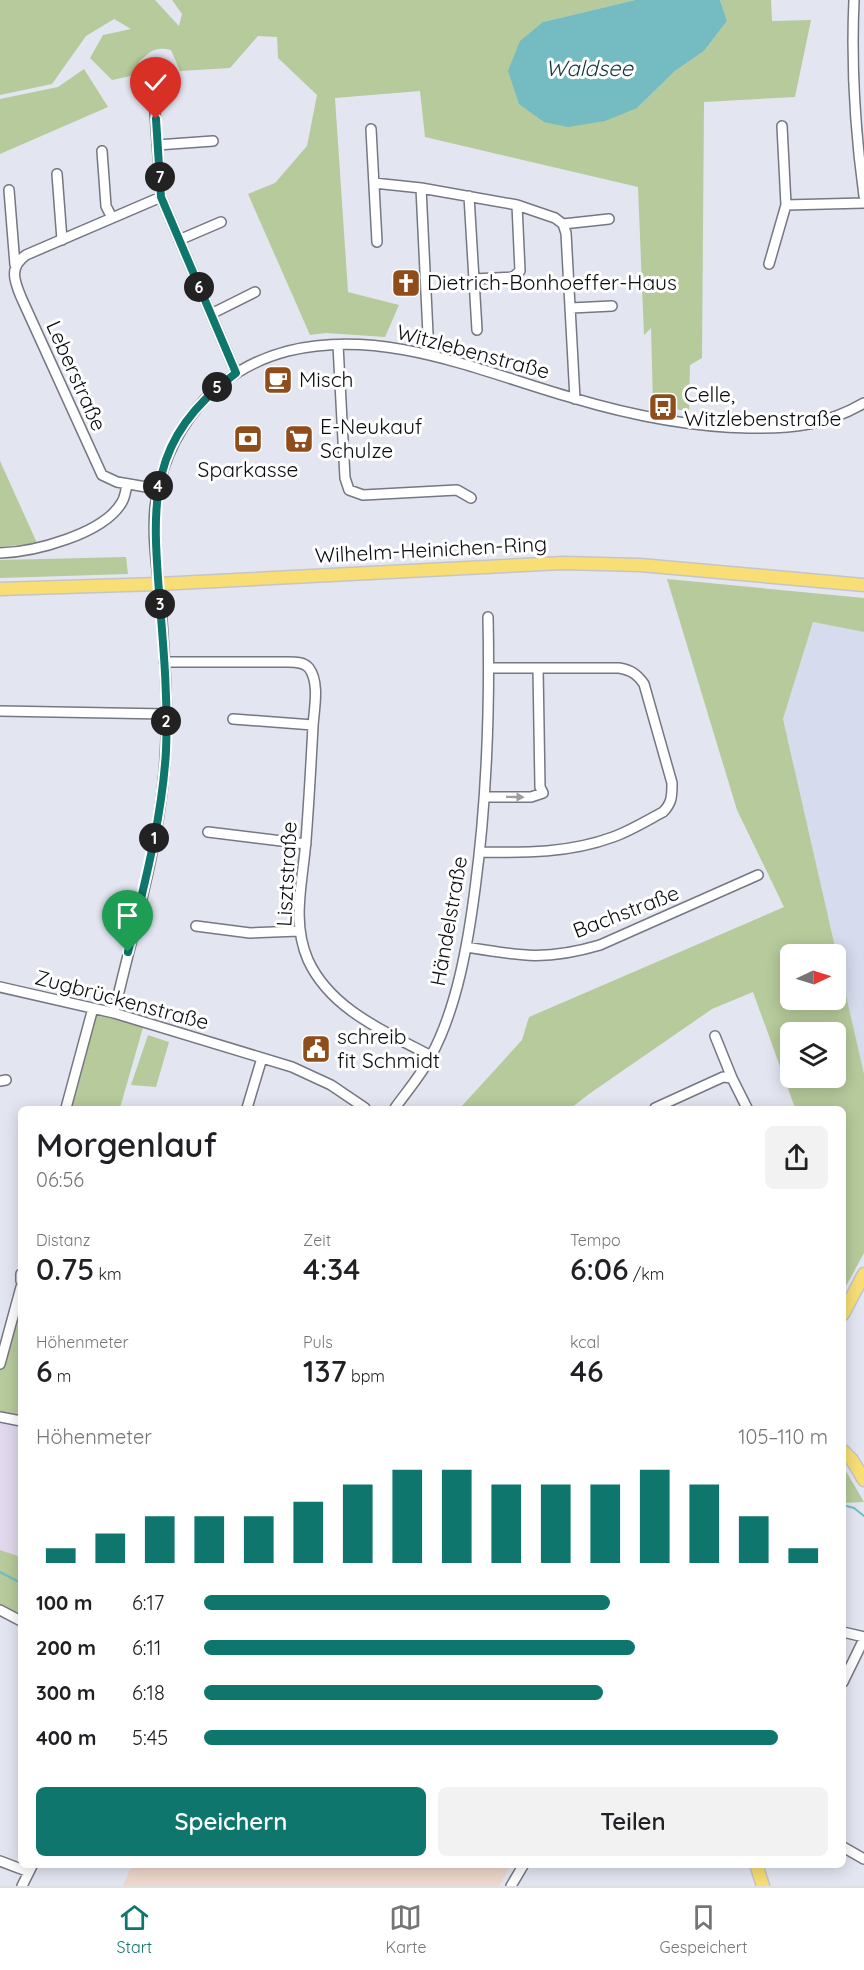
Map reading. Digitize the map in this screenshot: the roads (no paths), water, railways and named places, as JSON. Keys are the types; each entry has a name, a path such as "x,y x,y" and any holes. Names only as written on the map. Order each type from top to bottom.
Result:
{"main road":[{"name":"Wilhelm-Heinichen-Ring","path":"0,589 158,584 563,563 640,565 864,585"},
{"path":"846,1308 864,1274"},
{"path":"846,1454 864,1480"},
{"path":"757,1868 764,1886"}],"street":[{"path":"854,0 853,70 856,136 864,196"},
{"path":"164,94 154,99 161,197 236,373"},
{"path":"769,264 786,205 782,126"},
{"path":"371,129 377,242"},
{"path":"157,145 213,141"},
{"path":"102,151 106,206 112,218"},
{"path":"57,174 62,240"},
{"path":"374,183 422,188 517,205 555,218 562,224 566,232 575,399"},
{"path":"422,188 429,355"},
{"name":"Leberstraße","path":"9,190 15,282 95,465 102,475 111,480 158,489"},
{"path":"469,196 477,330"},
{"path":"15,265 26,255 161,197"},
{"path":"786,205 864,203"},
{"path":"474,279 513,277 520,271 517,205"},
{"path":"562,224 609,219"},
{"path":"179,240 221,222"},
{"path":"211,314 255,292"},
{"path":"571,308 612,306"},
{"name":"Witzlebenstraße","path":"114,1014 157,826 164,773 166,714 164,662 154,531 158,489 173,443 202,400 236,373 256,362 287,351 312,346 374,344 429,355 575,399 653,418 720,428 795,428 830,420 864,403"},
{"path":"338,345 345,478 349,490 358,495 457,490 471,498"},
{"path":"0,553 40,549 94,527 104,521 121,503 127,484"},
{"name":"Händelstraße","path":"396,1106 431,1056 449,1012 466,947 486,797 488,617"},
{"name":"Lisztstraße","path":"164,662 288,662 307,666 312,674 315,691 306,844 299,895 299,931 308,960 322,984 352,1013 431,1056"},
{"path":"480,852 540,852 589,844 614,837 663,812 669,806 672,798 672,783 644,684 638,675 630,670 619,668 489,668"},
{"path":"486,797 531,797 543,793 540,787 538,668"},
{"path":"0,711 166,714"},
{"path":"233,719 313,725"},
{"path":"208,832 306,844"},
{"name":"Bachstraße","path":"466,947 537,957 579,951 600,945 758,875"},
{"path":"196,926 250,933 299,931"},
{"name":"Zugbrückenstraße","path":"0,987 93,1008 292,1067 340,1091 362,1106"},
{"path":"67,1106 93,1008"},
{"path":"715,1036 746,1106"},
{"path":"248,1106 262,1058"},
{"path":"659,1106 723,1077 732,1078"},
{"path":"0,1364 18,1298"},
{"path":"0,1417 18,1420"},
{"path":"0,1610 18,1619"},
{"path":"846,1633 864,1638 860,1656 846,1675"},
{"path":"846,1849 864,1859"},
{"path":"0,1861 18,1865"},
{"path":"22,1886 31,1868"},
{"path":"511,1886 522,1868"}],"water":[{"name":"Waldsee","path":"635,0 720,0 727,21 704,51 675,71 637,108 605,121 568,127 544,122 519,104 508,71 520,41 543,22"}],"waterway":[{"path":"846,1506 854,1508 864,1516"},
{"path":"0,1572 18,1581"}],"place":[{"name":"Dietrich-Bonhoeffer-Haus","path":"406,283"},
{"name":"Misch","path":"278,380"},
{"name":"Celle, Witzlebenstraße","path":"663,407"},
{"name":"Sparkasse","path":"248,439"},
{"name":"E-Neukauf Schulze","path":"299,439"},
{"name":"schreib fit Schmidt","path":"316,1049"}]}
